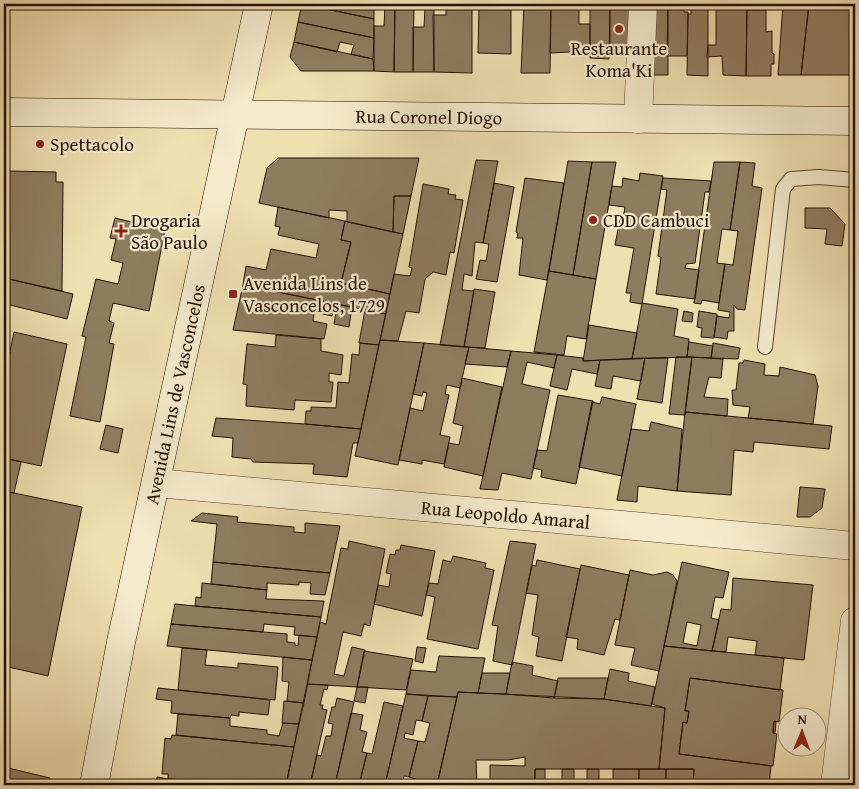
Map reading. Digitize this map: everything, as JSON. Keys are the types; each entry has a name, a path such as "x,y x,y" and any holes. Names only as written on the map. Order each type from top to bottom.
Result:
{"street":[{"name":"Avenida Lins de Vasconcelos","path":"94,785 196,289 236,115 259,4"},
{"path":"638,119 642,4"},
{"name":"Rua Coronel Diogo","path":"4,112 855,121"},
{"name":"Rua Leopoldo Amaral","path":"157,483 855,546"},
{"path":"835,785 855,621"}],"lane":[{"path":"765,348 783,188 791,179 819,177 855,180"}],"building":[{"path":"302,4 374,19 374,38 298,22"},
{"path":"303,4 374,4 374,19"},
{"path":"395,4 414,6 413,72 394,72"},
{"path":"446,4 472,4 472,73 434,72 433,15 446,15"},
{"path":"479,4 511,4 511,54 478,53"},
{"path":"524,4 551,4 550,73 521,73"},
{"path":"551,4 579,4 579,24 590,24 590,51 550,53"},
{"path":"590,4 610,4 609,59 590,58"},
{"name":"Restaurante Koma'Ki","path":"610,4 629,4 629,54 610,54"},
{"path":"649,4 668,4 668,75 648,75"},
{"path":"668,4 683,4 684,12 688,12 687,56 667,56"},
{"path":"691,4 708,4 708,76 687,75 688,14 691,14"},
{"path":"716,4 747,4 746,76 723,75 722,56 707,57 708,45 716,45"},
{"path":"783,4 809,4 801,75 778,75"},
{"path":"809,4 855,4 855,75 801,75"},
{"path":"385,6 395,6 394,72 374,71 374,26 384,26"},
{"path":"425,8 434,10 434,72 413,72 413,27 424,27"},
{"path":"747,10 766,10 766,32 772,31 772,53 774,54 774,64 771,64 771,76 746,76"},
{"path":"298,22 374,38 373,59 351,54 354,45 340,42 337,52 294,42"},
{"path":"294,42 373,59 374,71 301,71 290,57"},
{"path":"278,158 419,158 411,196 394,196 393,232 347,222 347,211 329,210 329,218 259,203 267,168"},
{"path":"476,160 498,161 483,243 475,242 472,276 464,274 462,290 474,291 464,347 440,345"},
{"path":"568,161 592,162 573,275 549,271"},
{"path":"592,162 616,162 596,279 573,275"},
{"path":"714,162 740,162 730,230 722,229 717,263 725,264 719,303 702,300 701,304 694,303"},
{"path":"740,162 755,163 752,186 762,188 745,310 737,309 734,305 734,331 728,331 727,339 714,337 717,316 729,318 730,312 718,310 725,264 733,265 738,231 730,230"},
{"path":"9,171 56,172 56,182 63,182 62,291 5,278 6,203 8,203"},
{"path":"640,173 663,176 642,304 630,302 631,293 626,293 634,248 615,245 620,219 623,219 625,207 609,205 612,186 622,187 623,178 639,181"},
{"path":"4,177 6,177 5,278 4,278"},
{"path":"525,178 564,183 547,280 519,275 523,238 517,238 518,233 516,232"},
{"path":"663,178 711,181 709,192 705,192 695,263 686,264 685,268 699,270 695,299 656,294 661,257 658,256 667,190 661,189"},
{"path":"494,183 514,187 497,282 476,279 480,260 486,261 489,244 483,243"},
{"path":"423,184 449,189 448,194 456,195 455,199 463,200 454,253 450,252 446,275 433,272 425,279 419,313 406,311 398,341 380,340 394,274 410,276 412,268 409,267"},
{"path":"394,196 411,196 403,234 393,232"},
{"path":"278,207 345,221 341,240 351,242 341,283 390,294 386,314 243,285 246,266 266,270 271,249 316,258 319,244 278,235 280,227 275,226"},
{"path":"805,208 830,208 845,224 842,246 825,244 827,229 805,228"},
{"path":"115,218 165,230 149,311 113,303 109,321 114,323 109,343 114,344 100,422 70,416 86,337 82,336 96,279 118,284 123,263 111,260 116,239 110,238"},
{"path":"345,221 403,234 390,294 341,283 351,242 341,240"},
{"path":"549,271 596,279 586,339 567,336 564,355 534,352"},
{"path":"4,278 73,294 67,319 6,304 4,313"},
{"path":"243,285 352,307 349,327 334,324 336,313 333,313 332,316 314,312 313,321 327,324 324,339 233,330"},
{"path":"474,289 495,292 485,348 464,347"},
{"path":"642,303 678,309 674,336 689,339 687,357 632,359"},
{"path":"365,310 386,314 379,345 359,343"},
{"path":"684,311 693,313 692,322 682,321"},
{"path":"699,311 717,314 714,338 701,337 702,328 697,327"},
{"path":"589,325 637,333 632,359 583,361"},
{"path":"14,332 67,344 41,466 4,458 4,382"},
{"path":"276,335 321,339 321,351 343,355 341,375 329,373 329,382 333,382 331,402 295,400 294,410 246,406 247,385 243,384 247,344 275,347"},
{"path":"380,340 424,343 398,465 355,456"},
{"path":"689,342 713,346 711,358 687,357"},
{"path":"360,343 379,345 361,429 305,424 306,411 311,411 311,407 336,408 338,382 349,383 352,354 359,355"},
{"path":"424,343 469,347 460,388 447,385 445,394 449,395 440,435 450,437 444,464 422,460 422,464 399,460 410,408 423,411 427,393 423,392 422,396 413,394"},
{"path":"713,343 740,348 738,359 711,358"},
{"path":"469,347 511,351 507,367 465,364"},
{"path":"511,351 557,355 554,368 527,362 522,384 550,390 531,479 502,473 498,490 480,489"},
{"path":"557,355 583,358 583,361 600,360 597,374 572,369 567,390 550,386"},
{"path":"676,357 692,357 685,415 669,414"},
{"path":"692,357 723,359 721,378 709,377 704,397 728,399 727,416 685,412"},
{"path":"645,358 668,358 662,403 637,399"},
{"path":"645,358 641,381 613,376 611,389 595,386 600,360"},
{"path":"744,360 765,364 764,375 779,376 780,367 815,375 818,386 813,424 748,418 750,407 733,405 732,390 736,390 739,363 743,363"},
{"path":"462,378 502,387 483,476 444,467 449,443 459,445 463,426 453,423"},
{"path":"558,395 593,401 576,484 541,477 542,470 533,468 537,450 547,451"},
{"path":"602,397 636,404 622,476 579,467 592,402 600,404"},
{"path":"685,412 832,426 829,449 754,442 753,452 734,450 731,495 677,491"},
{"path":"216,418 361,429 358,443 353,443 347,477 313,474 314,464 253,462 251,459 232,457 233,438 212,436"},
{"path":"651,422 682,429 677,491 638,486 637,502 617,500 631,429 649,431"},
{"path":"106,425 123,429 118,453 100,449"},
{"path":"4,458 21,462 14,493 4,491"},
{"path":"800,487 825,489 822,508 810,517 797,517"},
{"path":"4,491 82,507 48,676 4,666"},
{"path":"202,513 238,517 237,522 294,527 294,532 305,533 305,523 340,526 330,573 213,562 217,524 191,521"},
{"path":"349,541 385,549 370,626 364,624 361,636 343,632 334,674 344,676 352,647 365,650 357,687 307,684 320,622 326,624 341,548 348,549"},
{"path":"510,541 536,544 512,665 493,661 498,626 492,625"},
{"path":"401,545 435,551 422,616 374,604 378,585 389,587 391,574 386,573 390,554 395,555 396,550 400,550"},
{"path":"453,556 486,563 485,568 494,570 478,649 427,639 435,597 426,595 429,583 438,584 443,560 451,562"},
{"path":"537,560 580,569 562,661 536,656 539,637 532,635 538,595 526,593 532,565 536,566"},
{"path":"213,562 330,573 325,595 310,594 311,583 299,582 299,585 267,583 267,590 211,584"},
{"path":"682,562 729,572 723,598 715,597 711,618 719,620 712,651 664,646","holes":["687,622 701,625 697,646 683,643"]},
{"path":"581,565 629,575 620,620 615,619 604,655 577,649 578,639 566,637"},
{"path":"630,570 653,575 667,572 673,575 677,581 659,671 631,665 635,648 615,645"},
{"path":"733,578 813,585 804,660 755,655 757,641 728,637 726,652 712,651 721,609 731,610"},
{"path":"202,583 267,590 266,599 324,601 321,617 195,606 196,597 201,598"},
{"path":"175,604 321,617 317,637 294,635 295,627 264,624 263,632 171,624"},
{"path":"171,624 287,634 287,642 295,643 298,646 299,635 317,637 312,660 167,646"},
{"path":"664,646 784,658 780,690 690,678 685,711 689,711 687,723 683,722 679,754 771,766 769,785 693,785 694,769 659,769 665,708 652,704"},
{"path":"417,647 426,648 423,663 415,661"},
{"path":"182,648 207,650 205,665 238,668 238,663 278,667 275,700 178,690"},
{"path":"364,651 413,659 406,690 357,687"},
{"path":"439,656 485,658 478,693 458,692 457,697 406,694 411,670 436,672"},
{"path":"283,657 312,660 304,703 287,701 289,682 282,681"},
{"path":"512,662 533,666 532,675 558,681 554,698 506,694"},
{"path":"610,669 629,673 628,681 655,687 651,706 604,699"},
{"path":"482,673 510,673 506,694 478,693"},
{"path":"558,678 608,678 604,699 554,698"},
{"path":"690,678 783,690 781,706 776,706 776,721 774,721 773,733 776,734 776,742 773,766 679,754 683,722 687,723 689,711 685,711"},
{"path":"307,684 328,685 327,690 324,689 320,705 323,705 322,709 327,710 310,785 286,785"},
{"path":"357,687 368,687 365,703 354,701"},
{"path":"158,688 270,700 268,715 239,712 239,716 231,715 230,718 171,713 172,701 156,699"},
{"path":"458,692 604,699 665,708 659,769 535,769 535,785 490,785 490,765 525,766 525,757 508,760 476,760 477,785 437,785"},
{"path":"406,694 428,696 422,721 416,720 413,735 405,733 404,738 418,741 409,777 404,776 402,785 385,785"},
{"path":"428,696 457,697 437,785 415,785 416,779 409,777 418,741 425,742 430,723 422,721"},
{"path":"337,698 354,702 335,785 310,785 317,755 321,756 326,736 331,736 333,724 328,723 332,707 335,707"},
{"path":"284,701 304,703 299,724 282,723"},
{"path":"384,702 403,706 385,785 359,785 367,753 372,754"},
{"path":"351,713 363,715 360,730 367,732 362,752 367,753 359,785 335,785"},
{"path":"178,714 230,718 230,726 267,730 267,734 279,736 283,723 299,724 294,747 176,735"},
{"path":"774,721 776,722 775,734 773,733"},
{"path":"172,735 294,747 286,785 245,785 168,779 168,774 162,774 165,738 171,739"},
{"path":"4,767 50,778 48,785 4,785"},
{"path":"535,769 545,769 545,785 535,785"},
{"path":"562,769 574,769 574,785 562,785"},
{"path":"587,769 599,769 599,785 587,785"},
{"path":"613,769 639,769 639,785 613,785"},
{"path":"639,769 666,769 666,785 639,785"},
{"path":"666,769 694,769 693,785 666,785"},
{"path":"157,777 168,779 245,785 156,785"}],"place":[{"name":"Restaurante Koma'Ki","path":"619,29"},
{"name":"Spettacolo","path":"40,144"},
{"name":"CDD Cambuci","path":"593,220"},
{"name":"Drogaria São Paulo","path":"121,231"},
{"name":"Avenida Lins de Vasconcelos, 1729","path":"233,294"}]}
